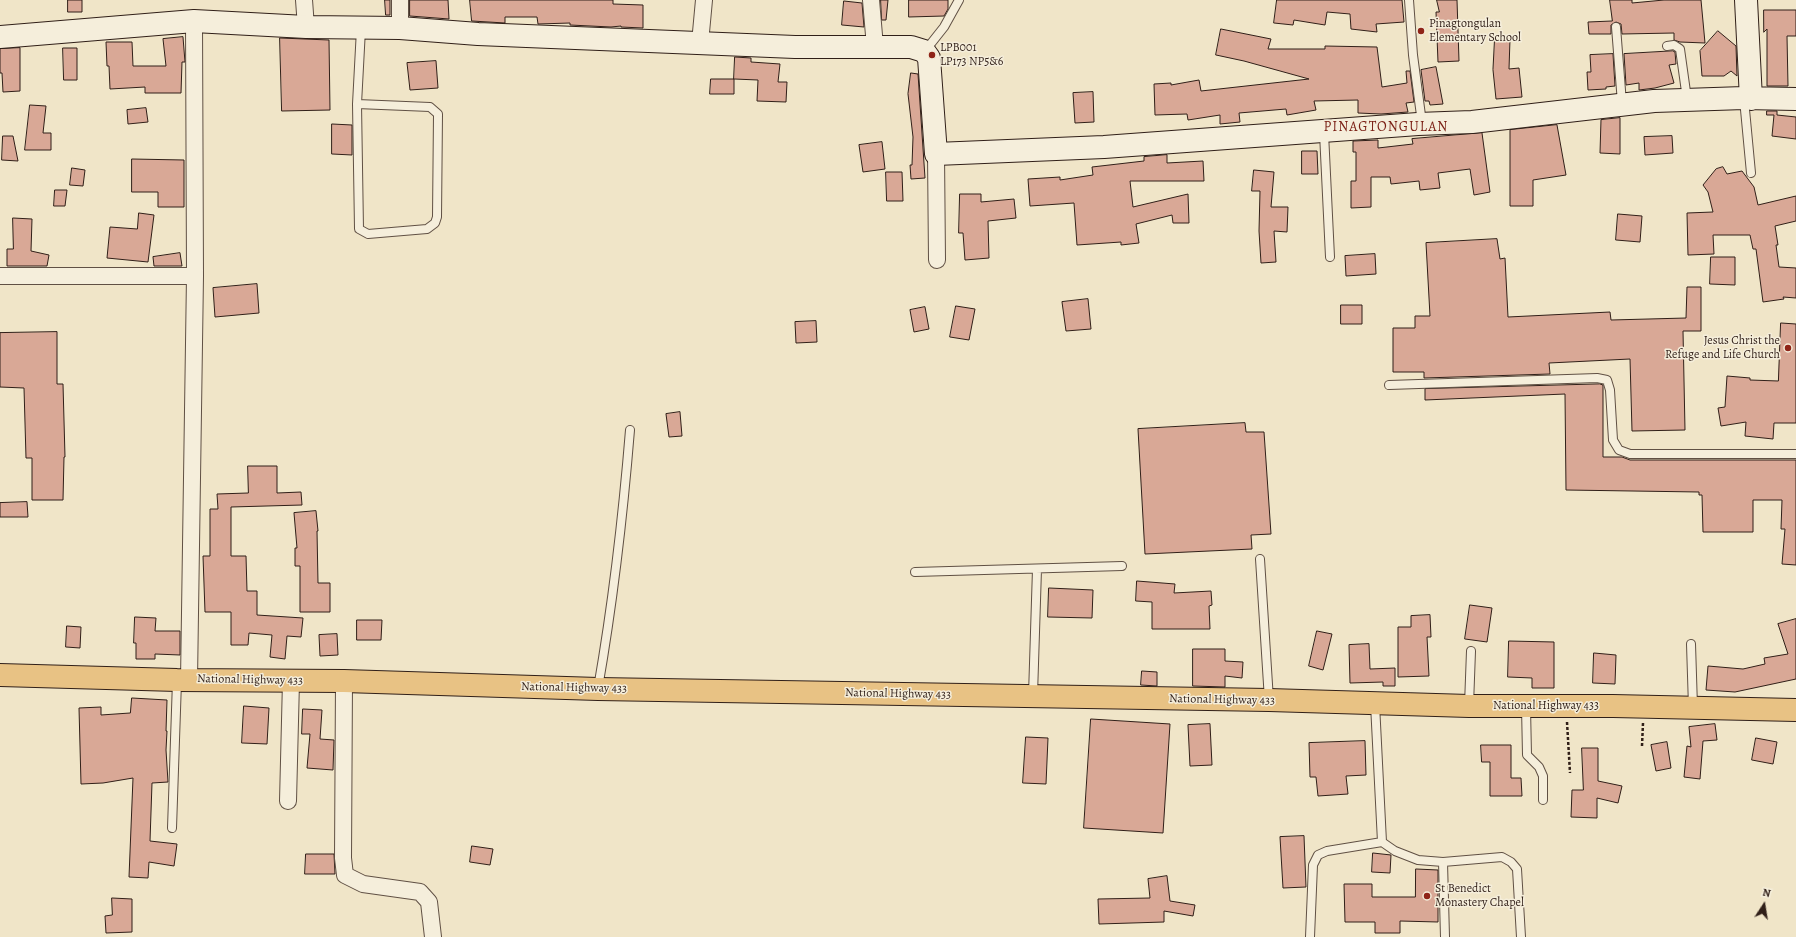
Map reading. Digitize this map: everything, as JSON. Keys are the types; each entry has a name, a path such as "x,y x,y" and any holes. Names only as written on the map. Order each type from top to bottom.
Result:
{"main road":[{"name":"National Highway 433","path":"0,675 183,680 344,681 598,689 1269,700 1469,706 1644,706 1796,710"}],"street":[{"path":"304,0 306,27"},
{"path":"400,0 400,28"},
{"path":"700,43 704,0"},
{"path":"871,0 875,47"},
{"path":"1746,0 1748,98"},
{"path":"183,680 195,276 194,21"},
{"path":"0,37 194,21 306,27 400,28 486,34 795,47 911,47 924,51 929,58 936,154 937,260"},
{"path":"936,154 1104,147 1422,124 1472,122 1622,104 1748,98 1796,99"},
{"path":"0,276 195,276"},
{"path":"288,800 291,681"},
{"path":"344,681 343,858 345,874 363,884 420,892 429,902 433,937"}],"lane":[{"path":"924,51 944,27 959,0"},
{"path":"1409,0 1413,55 1422,124"},
{"path":"1616,27 1622,104"},
{"path":"357,104 430,107 438,114 437,217 432,226 427,229 368,234 359,229 357,104 361,28"},
{"path":"1667,46 1674,45 1680,49 1687,100"},
{"path":"1748,98 1751,173"},
{"path":"1324,132 1330,257"},
{"path":"1389,385 1597,378 1607,380 1610,390 1613,440 1619,450 1630,454 1796,454"},
{"path":"598,689 610,621 623,513 630,430"},
{"path":"1260,559 1269,700"},
{"path":"915,572 1122,566"},
{"path":"1033,696 1037,569"},
{"path":"1692,644 1693,708"},
{"path":"1469,706 1472,651"},
{"path":"172,828 183,680"},
{"path":"1375,703 1382,842"},
{"path":"1526,706 1527,755 1539,768 1542,776 1543,800"},
{"path":"1310,937 1314,865 1318,855 1327,851 1382,842 1395,851 1418,860 1443,862 1502,857 1511,862 1518,869 1521,937"},
{"path":"1443,862 1445,937"}],"path":[{"path":"1566,706 1570,773"},
{"path":"1642,746 1644,706"}],"building":[{"path":"68,0 82,0 82,12 68,12"},
{"path":"385,0 390,0 390,15 386,15"},
{"path":"410,0 448,0 449,19 410,16"},
{"path":"470,0 613,0 613,4 643,5 643,28 570,25 570,23 538,24 537,17 505,17 505,23 472,21"},
{"path":"881,0 888,0 886,20 882,20"},
{"path":"909,0 948,0 948,9 944,16 909,17"},
{"path":"1277,0 1402,0 1404,22 1376,24 1377,32 1351,29 1350,14 1327,12 1325,25 1294,20 1293,25 1274,23"},
{"path":"1437,0 1457,0 1459,61 1438,62 1436,12 1439,12"},
{"path":"1610,0 1632,0 1632,3 1664,0 1701,0 1705,43 1680,42 1674,40 1674,33 1622,34 1621,24 1616,22 1611,25 1611,34 1589,34 1588,22 1612,21"},
{"path":"844,1 862,3 864,27 842,25"},
{"path":"1764,10 1796,10 1796,36 1787,36 1788,86 1767,86 1767,29 1764,32"},
{"path":"1221,29 1271,39 1268,49 1325,49 1325,46 1377,47 1382,87 1407,83 1406,71 1410,71 1414,102 1406,103 1408,112 1381,114 1358,113 1358,100 1314,101 1316,110 1287,115 1286,109 1239,113 1240,122 1220,124 1220,115 1188,120 1187,114 1155,115 1154,84 1171,83 1171,85 1199,80 1201,91 1309,79 1216,55"},
{"path":"1718,31 1736,46 1737,76 1731,71 1724,76 1702,76 1700,51"},
{"path":"183,37 185,62 182,62 181,93 145,93 145,87 110,89 106,42 132,42 133,66 166,66 163,39"},
{"path":"280,38 329,40 330,110 282,111"},
{"path":"1495,38 1510,39 1509,69 1519,68 1522,97 1496,99 1493,70"},
{"path":"20,48 20,91 3,92 2,73 0,73 0,49"},
{"path":"63,48 77,48 77,80 64,80"},
{"path":"1675,52 1676,64 1669,65 1674,83 1639,90 1639,83 1626,85 1624,54"},
{"path":"1613,54 1615,86 1606,87 1606,89 1588,90 1587,72 1591,72 1590,55"},
{"path":"735,57 751,58 751,62 780,64 778,82 787,82 786,102 757,101 758,80 734,79"},
{"path":"436,61 438,88 410,90 407,63"},
{"path":"1436,67 1443,104 1430,105 1429,101 1425,101 1421,70"},
{"path":"911,73 918,74 925,178 911,179 910,165 912,165 913,137 908,94"},
{"path":"711,79 734,79 734,94 710,94"},
{"path":"1093,92 1094,122 1075,123 1073,93"},
{"path":"30,105 46,106 43,133 51,133 51,150 25,150"},
{"path":"146,108 148,122 128,124 127,110"},
{"path":"1767,111 1777,111 1777,115 1796,117 1796,139 1772,136 1774,115 1767,115"},
{"path":"1620,118 1620,154 1600,153 1601,120"},
{"path":"332,124 352,125 352,155 332,154"},
{"path":"1557,125 1566,175 1533,180 1533,206 1510,206 1510,130"},
{"path":"1482,133 1490,192 1474,195 1470,169 1438,173 1440,188 1420,190 1419,181 1391,184 1390,177 1371,177 1371,207 1351,208 1351,181 1356,181 1356,152 1353,152 1353,141 1378,140 1378,148 1413,144 1412,139"},
{"path":"3,136 13,136 18,161 2,160"},
{"path":"1672,136 1673,153 1645,155 1644,137"},
{"path":"882,142 885,169 863,172 859,145"},
{"path":"1302,151 1317,151 1318,174 1302,174"},
{"path":"1167,155 1167,163 1203,161 1204,181 1130,181 1133,207 1188,194 1189,223 1173,223 1172,215 1136,224 1139,243 1121,245 1121,242 1077,245 1074,203 1030,206 1028,179 1060,177 1060,180 1093,175 1092,167 1144,161 1144,157"},
{"path":"132,159 184,160 184,207 158,207 158,192 132,192"},
{"path":"1723,167 1727,174 1742,171 1754,187 1758,205 1796,196 1796,221 1775,226 1779,267 1796,268 1796,298 1783,297 1784,299 1763,302 1756,249 1753,249 1750,235 1713,235 1714,254 1688,255 1687,213 1713,212 1708,192 1703,185 1716,169"},
{"path":"72,168 85,170 83,186 70,185"},
{"path":"1254,170 1274,172 1271,207 1288,207 1287,232 1274,231 1276,262 1261,263 1259,231 1260,191 1252,191"},
{"path":"886,172 902,172 903,201 887,201"},
{"path":"55,190 67,190 65,206 54,206"},
{"path":"960,194 981,194 981,202 1014,199 1016,218 988,221 989,258 965,260 963,233 959,233"},
{"path":"139,213 154,215 148,262 107,258 110,227 137,229"},
{"path":"1618,214 1642,216 1640,242 1616,240"},
{"path":"13,218 32,219 31,251 49,255 47,266 7,266 7,249 13,249"},
{"path":"1497,239 1500,259 1505,258 1508,317 1610,312 1611,320 1686,318 1687,287 1701,287 1701,331 1683,331 1685,430 1632,431 1630,359 1549,363 1550,374 1424,378 1424,372 1393,372 1393,328 1415,328 1415,316 1430,316 1426,243"},
{"path":"180,253 182,266 154,266 153,257"},
{"path":"1375,254 1376,274 1346,276 1345,256"},
{"path":"1711,257 1735,257 1735,285 1710,284"},
{"path":"257,284 259,313 215,317 213,288"},
{"path":"1088,299 1091,329 1066,331 1062,302"},
{"path":"1341,305 1362,305 1362,324 1341,324"},
{"path":"956,306 975,309 969,340 950,337"},
{"path":"925,307 929,329 914,332 910,310"},
{"path":"816,321 817,342 796,343 795,322"},
{"path":"1781,323 1796,324 1796,423 1774,423 1773,439 1745,436 1746,422 1721,426 1718,408 1725,407 1727,376 1750,378 1750,380 1778,381"},
{"path":"57,332 57,384 63,384 65,457 63,500 32,500 32,458 26,458 24,388 0,387 0,333"},
{"path":"1603,385 1603,457 1622,457 1630,460 1796,460 1796,565 1782,564 1785,529 1781,529 1782,500 1753,500 1753,532 1703,532 1702,495 1699,495 1699,492 1566,490 1565,394 1425,400 1425,389"},
{"path":"680,412 682,436 669,437 666,414"},
{"path":"1245,423 1246,432 1264,432 1271,534 1251,535 1252,549 1145,554 1138,429"},
{"path":"248,466 277,466 277,493 301,492 302,505 231,507 231,556 246,556 247,591 257,591 257,615 303,618 301,637 287,636 285,659 270,657 272,635 249,633 248,645 231,645 231,612 205,612 203,556 210,556 210,509 218,509 217,494 248,493"},
{"path":"27,502 28,517 0,517 0,503"},
{"path":"316,511 318,531 318,583 330,583 330,612 300,612 300,566 295,566 295,548 297,548 294,513"},
{"path":"1137,581 1175,584 1174,593 1211,591 1212,605 1209,606 1210,629 1152,629 1152,602 1136,601"},
{"path":"1049,588 1093,590 1092,618 1048,617"},
{"path":"1470,605 1492,608 1487,642 1465,639"},
{"path":"1430,615 1431,637 1427,637 1429,676 1398,677 1398,627 1411,627 1411,616"},
{"path":"135,617 156,618 155,631 180,631 180,655 155,654 155,659 136,659 136,643 134,643"},
{"path":"1796,619 1796,679 1735,692 1706,690 1708,666 1743,669 1765,664 1764,658 1788,654 1778,624"},
{"path":"357,620 382,620 381,640 357,640"},
{"path":"67,626 81,627 80,648 66,647"},
{"path":"1317,631 1332,634 1323,670 1309,666"},
{"path":"337,634 338,655 320,656 319,635"},
{"path":"1509,641 1554,642 1554,688 1532,688 1532,678 1508,677"},
{"path":"1369,644 1370,669 1395,668 1395,686 1383,686 1383,682 1350,683 1349,645"},
{"path":"1193,649 1225,649 1225,661 1243,662 1242,678 1225,676 1225,687 1193,686"},
{"path":"1594,653 1616,655 1615,684 1593,683"},
{"path":"1142,671 1157,672 1157,686 1141,685"},
{"path":"132,698 167,700 166,750 168,782 152,783 150,841 177,844 174,866 149,862 148,878 129,877 133,778 103,783 81,784 79,708 101,707 101,715 130,713"},
{"path":"244,706 269,708 267,744 242,743"},
{"path":"303,709 322,710 320,739 334,740 333,770 307,768 310,734 302,734"},
{"path":"1091,719 1170,724 1163,833 1084,828"},
{"path":"1210,724 1212,765 1190,766 1188,725"},
{"path":"1715,724 1717,740 1703,741 1700,779 1684,777 1687,746 1691,747 1689,727"},
{"path":"1026,737 1048,738 1046,784 1023,783"},
{"path":"1756,738 1777,742 1773,764 1752,760"},
{"path":"1365,741 1366,775 1346,776 1348,794 1318,796 1316,777 1310,777 1309,743"},
{"path":"1667,742 1671,768 1656,771 1651,745"},
{"path":"1481,745 1511,745 1511,778 1521,778 1522,796 1490,796 1490,762 1482,762"},
{"path":"1582,748 1598,748 1598,781 1622,786 1618,803 1597,798 1597,818 1571,817 1572,790 1583,790"},
{"path":"1304,836 1306,887 1283,888 1280,837"},
{"path":"472,846 493,849 490,865 470,862"},
{"path":"1373,853 1391,855 1390,873 1372,872"},
{"path":"306,854 334,854 335,874 305,874"},
{"path":"1416,869 1438,870 1438,922 1400,921 1400,933 1375,933 1375,922 1345,922 1344,884 1372,884 1372,897 1415,897"},
{"path":"1167,876 1170,901 1195,905 1193,916 1164,911 1164,922 1099,924 1098,899 1150,898 1148,879"},
{"path":"112,898 132,899 132,932 106,933 105,916 112,915"}],"place":[{"name":"Pinagtongulan Elementary School","path":"1421,31"},
{"name":"LPB001 LP173 NP5&6","path":"932,55"},
{"name":"Jesus Christ the Refuge and Life Church","path":"1788,348"},
{"name":"St Benedict Monastery Chapel","path":"1427,896"}],"district":[{"name":"PINAGTONGULAN","path":"1386,128"}]}
